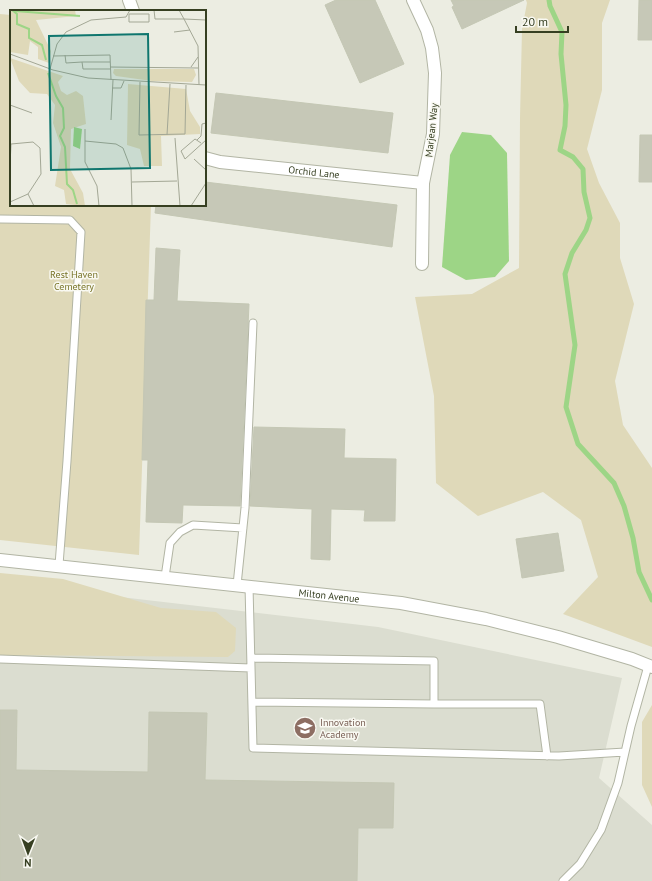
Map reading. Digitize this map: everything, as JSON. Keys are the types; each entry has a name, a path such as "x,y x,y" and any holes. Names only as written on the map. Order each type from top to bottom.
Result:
{"street":[{"path":"129,0 133,10"},
{"name":"Marjean Way","path":"413,0 427,30 432,48 435,73 433,134 423,183 422,264"},
{"name":"Orchid Lane","path":"206,158 228,163 423,183"},
{"name":"Milton Avenue","path":"0,560 59,565 401,603 486,619 558,637 632,659 650,667"}],"lane":[{"path":"0,219 70,220 81,232 59,565"},
{"path":"237,585 245,508 253,323"},
{"path":"165,577 170,543 180,532 193,525 243,528"},
{"path":"249,586 253,748 547,756 625,752"},
{"path":"251,658 434,661 434,704"},
{"path":"0,659 251,668"},
{"path":"563,881 580,864 600,830 618,783 625,752 650,667"},
{"path":"252,702 540,704 547,756"}],"shaded area":[{"path":"462,132 491,135 507,153 509,261 495,277 466,280 442,267 450,155"},
{"name":"Innovation Academy","path":"0,583 378,627 622,678 599,778 652,825 652,881 0,881"}],"green space":[{"path":"526,0 610,0 602,23 602,90 587,149 599,183 620,223 620,258 634,304 615,381 623,425 652,468 652,647 563,614 598,577 581,520 543,492 478,516 436,483 434,396 415,297 472,294 519,268 522,29 527,3"},
{"name":"Rest Haven Cemetery","path":"0,14 10,15 10,206 151,206 139,555 0,540"},
{"path":"0,573 63,579 161,608 216,612 236,628 235,651 228,657 0,655"},
{"path":"652,705 652,807 642,785 642,722"}],"building":[{"path":"336,0 375,0 404,64 360,83 325,5"},
{"path":"451,0 524,0 462,29 452,7 454,6"},
{"path":"639,0 652,0 652,40 638,40"},
{"path":"216,93 393,113 388,153 211,133"},
{"path":"640,135 652,135 652,182 639,182"},
{"path":"206,182 397,205 392,247 155,213 156,206 206,206"},
{"path":"156,248 180,250 177,301 249,304 240,506 183,505 182,523 146,522 148,460 142,460 146,300 154,300"},
{"path":"254,427 345,429 344,458 396,459 395,521 364,521 365,510 331,509 330,560 311,559 312,509 250,506"},
{"path":"558,533 564,571 522,578 516,539"},
{"path":"0,710 17,710 16,770 148,772 149,712 207,713 205,780 394,783 393,828 358,828 357,881 0,881"}],"waterway":[{"path":"549,0 550,6 562,32 561,54 566,105 565,126 560,150 573,157 583,169 584,192 590,218 586,230 572,253 565,274 575,345 566,407 578,444 614,483 624,506 633,538 639,572 652,600"}],"place":[{"name":"Innovation Academy","path":"305,728"}]}
